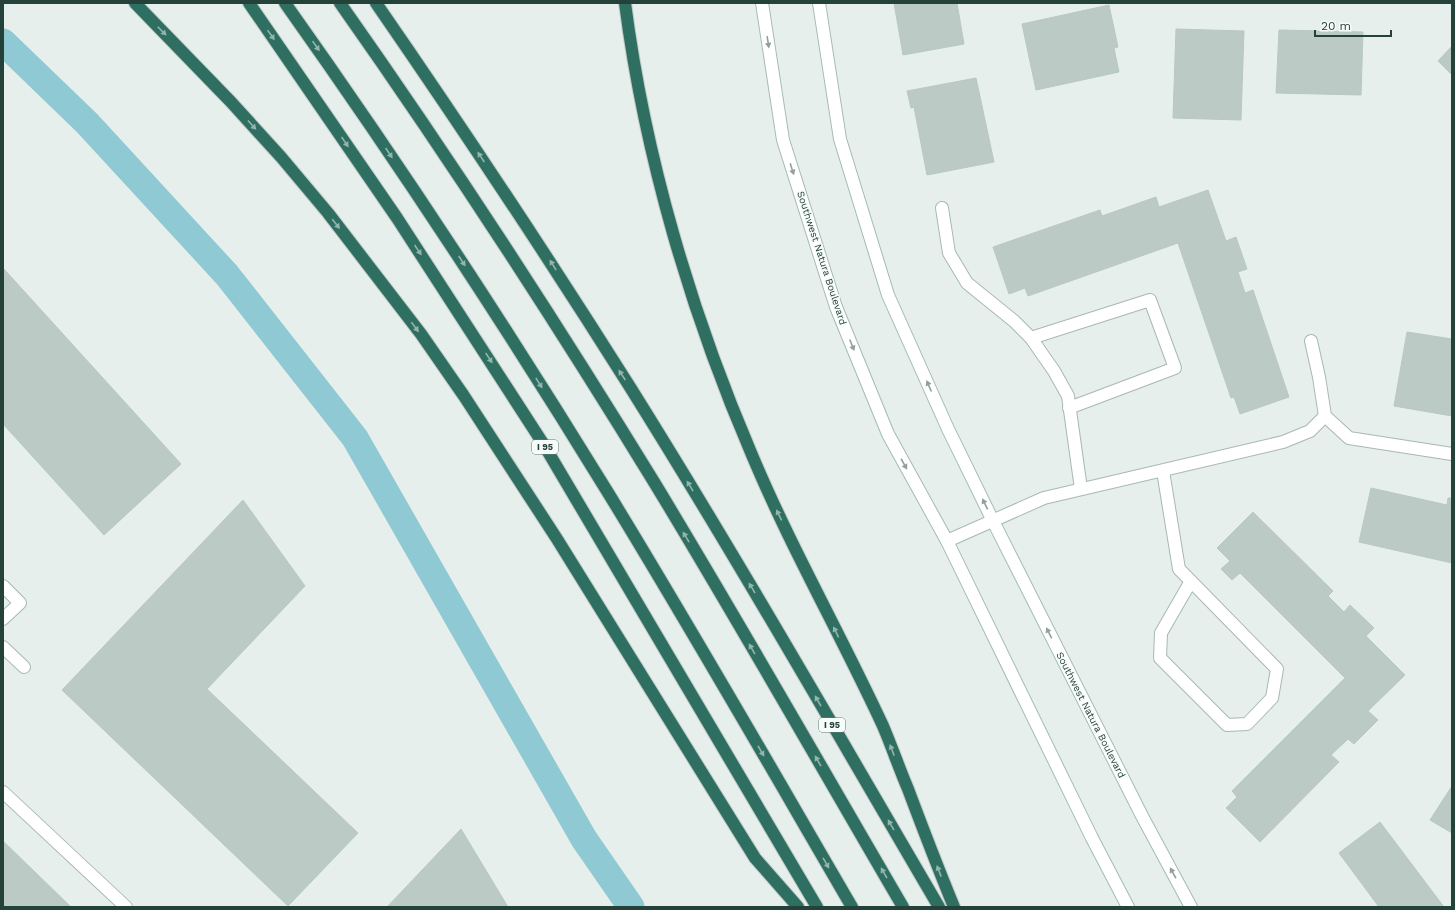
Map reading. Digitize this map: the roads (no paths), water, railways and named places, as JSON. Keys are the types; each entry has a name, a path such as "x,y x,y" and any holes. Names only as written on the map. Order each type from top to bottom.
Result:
{"highway":[{"path":"134,3 281,157 328,213 421,334 464,396 557,539 755,858 798,907"},
{"name":"I 95","path":"249,3 397,218 544,445 818,907"},
{"path":"285,3 426,208 544,391 692,631 852,907"},
{"path":"340,3 460,179 581,366 706,570 903,907"},
{"name":"I 95","path":"376,3 532,232 630,387 729,549 939,907"},
{"path":"625,3 645,116 659,180 692,296 720,377 749,450 774,505 884,728 954,907"}],"street":[{"name":"Southwest Natura Boulevard","path":"762,3 783,140 836,307 888,434 947,541 1092,838 1128,907"},
{"name":"Southwest Natura Boulevard","path":"819,3 840,139 888,295 948,429 993,521 1142,816 1191,907"},
{"path":"942,208 950,253 967,283 1014,321 1031,338 1054,371 1068,396 1081,489"},
{"path":"1031,338 1150,300 1175,368 1070,408"},
{"path":"1311,341 1319,377 1325,416 1349,438 1452,454"},
{"path":"947,541 1044,498 1283,442 1310,430 1325,416"},
{"path":"1163,471 1178,569 1191,582 1277,669 1272,698 1247,724 1227,725 1160,658 1161,633 1191,582"},
{"path":"3,586 20,603 3,619"},
{"path":"3,647 24,667"},
{"path":"3,792 126,907"}],"waterway":[{"path":"3,42 87,123 227,275 355,438 584,839 631,907"}]}
